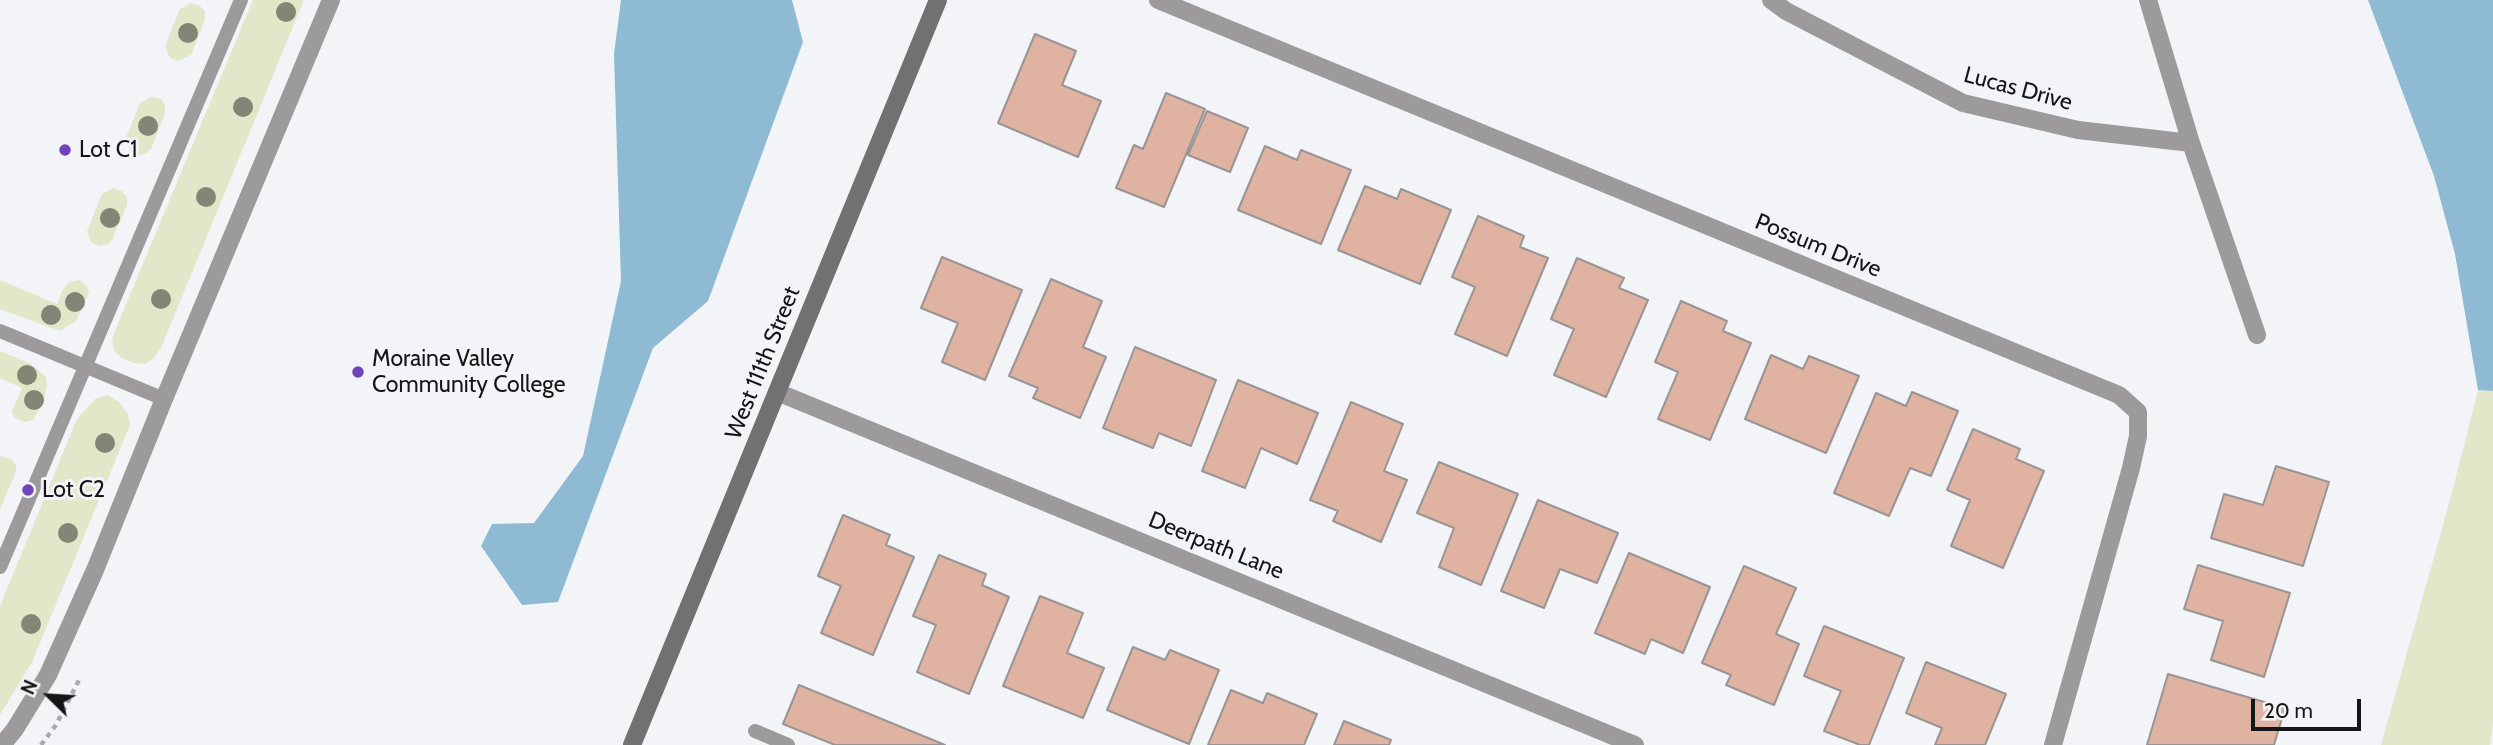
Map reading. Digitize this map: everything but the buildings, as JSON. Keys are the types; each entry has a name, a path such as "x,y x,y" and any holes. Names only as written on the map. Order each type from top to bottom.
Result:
{"main road":[{"name":"West 111th Street","path":"632,745 938,0"}],"street":[{"path":"2,745 16,729 48,675 95,570 331,0"},
{"name":"Possum Drive","path":"1157,0 2119,395 2138,412 2138,436 2053,745"},
{"name":"Lucas Drive","path":"1771,0 1963,103 2078,130 2191,143"},
{"path":"2148,0 2191,143 2257,335"},
{"name":"Deerpath Lane","path":"778,392 1635,745"}],"lane":[{"path":"0,567 241,0"},
{"path":"0,331 164,399"},
{"path":"755,731 788,745"}],"green space":[{"path":"253,0 304,0 161,348 154,358 145,364 133,363 114,351 112,338"},
{"path":"191,3 200,6 205,12 205,20 191,55 178,61 170,58 165,46 180,9"},
{"path":"151,97 161,99 165,113 151,149 138,155 131,152 125,140 140,103"},
{"path":"113,188 122,191 127,197 127,205 112,240 107,245 99,246 92,243 87,231 102,194"},
{"path":"0,280 57,304 69,282 80,280 87,286 89,293 76,321 61,330 54,329 0,309"},
{"path":"0,351 31,364 46,377 47,387 43,402 33,420 24,422 15,418 12,411 22,388 0,378"},
{"path":"2478,390 2493,391 2493,723 2490,745 2381,745 2450,500"},
{"path":"108,395 120,403 128,414 130,425 32,662 0,715 0,606 77,419 95,399"},
{"path":"0,456 11,459 16,465 16,472 0,509"}],"water":[{"path":"621,0 792,0 803,42 708,301 653,348 558,602 522,605 481,546 492,524 534,523 583,456 621,281 614,54"},
{"path":"2368,0 2493,0 2493,391 2478,390 2455,254 2434,176"}],"place":[{"name":"Lot C1","path":"65,150"},
{"name":"Moraine Valley Community College","path":"358,372"},
{"name":"Lot C2","path":"28,490"}]}
